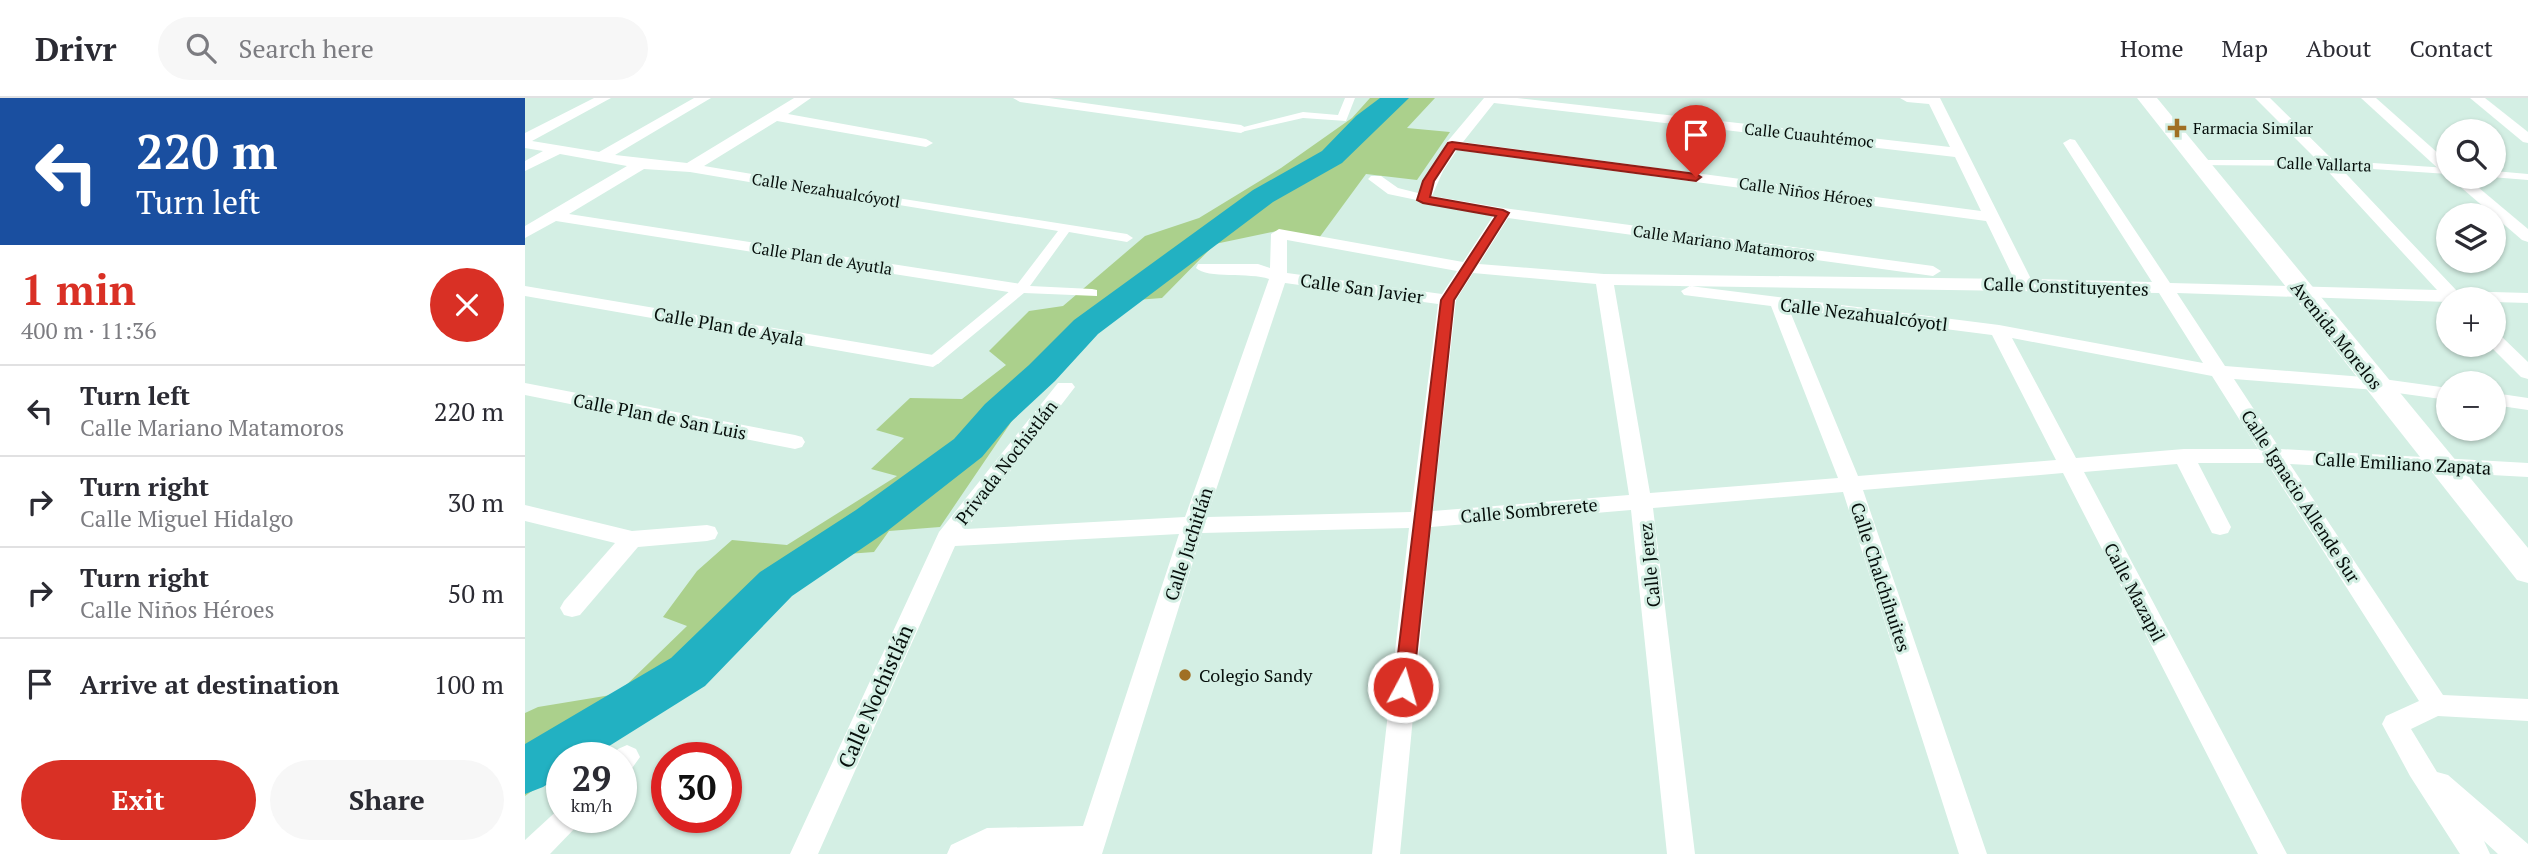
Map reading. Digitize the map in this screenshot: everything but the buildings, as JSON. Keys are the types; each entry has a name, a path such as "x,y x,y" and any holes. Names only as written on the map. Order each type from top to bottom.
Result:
{"main road":[{"name":"Avenida Morelos","path":"2147,98 2528,570"}],"street":[{"path":"525,141 604,98"},
{"path":"601,157 704,98"},
{"path":"690,168 804,98"},
{"path":"1020,98 1241,129 1303,115 1342,119 1350,98"},
{"path":"1907,98 1934,99 2025,284"},
{"path":"2262,98 2328,163 2444,287"},
{"path":"2368,98 2436,159"},
{"path":"2477,98 2528,139"},
{"path":"1423,200 1429,181 1452,145 1490,99"},
{"name":"Calle Cuauhtémoc","path":"1490,99 1961,153"},
{"path":"775,116 926,142"},
{"name":"Calle Nezahualcóyotl","path":"525,141 557,150 641,164 690,168 1128,238"},
{"name":"Calle Ignacio Allende Sur","path":"2070,143 2164,289 2222,372 2436,705"},
{"name":"Calle Niños Héroes","path":"1452,145 1993,216"},
{"path":"525,167 557,150"},
{"name":"Calle Vallarta","path":"2200,163 2328,163 2436,169"},
{"path":"525,233 641,164"},
{"path":"2506,175 2528,177"},
{"name":"Calle Mariano Matamoros","path":"1376,179 1394,191 1423,200 1503,213 2025,284"},
{"path":"2470,189 2528,237"},
{"path":"1386,854 1447,300 1503,213"},
{"name":"Calle Plan de Ayutla","path":"554,216 1021,289 1092,293"},
{"path":"933,361 1021,289 1065,229"},
{"name":"Calle Nezahualcóyotl","path":"1279,234 1470,268 1604,279 1999,330 2222,372 2376,384 2436,392"},
{"name":"Calle Juchitlán","path":"1090,847 1193,525 1279,234"},
{"name":"Calle San Javier","path":"1204,268 1268,273 1447,300"},
{"name":"Calle Constituyentes","path":"1604,279 2025,284 2436,297"},
{"name":"Calle Jerez","path":"1604,279 1641,500 1681,854"},
{"name":"Calle Plan de Ayala","path":"525,291 933,361"},
{"name":"Calle Constituyentes","path":"2506,298 2528,299"},
{"name":"Calle Chalchihuites","path":"1778,303 1851,485 1973,854"},
{"name":"Calle Mazapil","path":"1999,330 2273,854"},
{"path":"2506,351 2528,373"},
{"name":"Privada Nochistlán","path":"947,538 1065,387"},
{"name":"Calle Plan de San Luis","path":"525,389 795,442"},
{"path":"2506,401 2528,404"},
{"name":"Calle Emiliano Zapata","path":"2069,465 2184,457 2275,456 2528,470"},
{"path":"2184,457 2220,527"},
{"name":"Calle Sombrerete","path":"947,538 1193,525 1421,520 2069,465"},
{"path":"525,513 632,539 707,533"},
{"name":"Calle Nochistlán","path":"804,854 947,538"},
{"path":"572,608 632,539"},
{"path":"2476,854 2419,768 2395,724 2436,705 2528,710"},
{"path":"2419,768 2519,854"},
{"path":"531,854 551,833"},
{"path":"961,854 987,841 1090,847"}],"green space":[{"path":"1370,98 1435,98 1407,128 1450,132 1417,180 1366,174 1319,238 1277,231 1215,244 1162,298 1136,300 1083,345 1018,412 940,527 889,531 874,552 834,555 794,581 738,648 603,742 546,742 546,781 525,796 525,713 538,707 617,694 687,626 663,617 697,571 732,540 787,545 897,476 871,469 904,438 876,430 910,398 962,399 1006,365 989,351 1029,311 1063,306 1145,236 1199,218 1281,168 1352,118"}],"waterway":[{"path":"525,771 688,672 776,584 871,521 968,448 998,413 1042,373 1086,327 1263,196 1332,157 1366,122 1396,98"}],"place":[{"name":"Farmacia Similar","path":"2177,128"},
{"name":"Colegio Sandy","path":"1185,675"}],"route":[{"path":"1403,687 1447,300 1503,213 1423,200 1429,181 1452,145 1696,177"}]}
